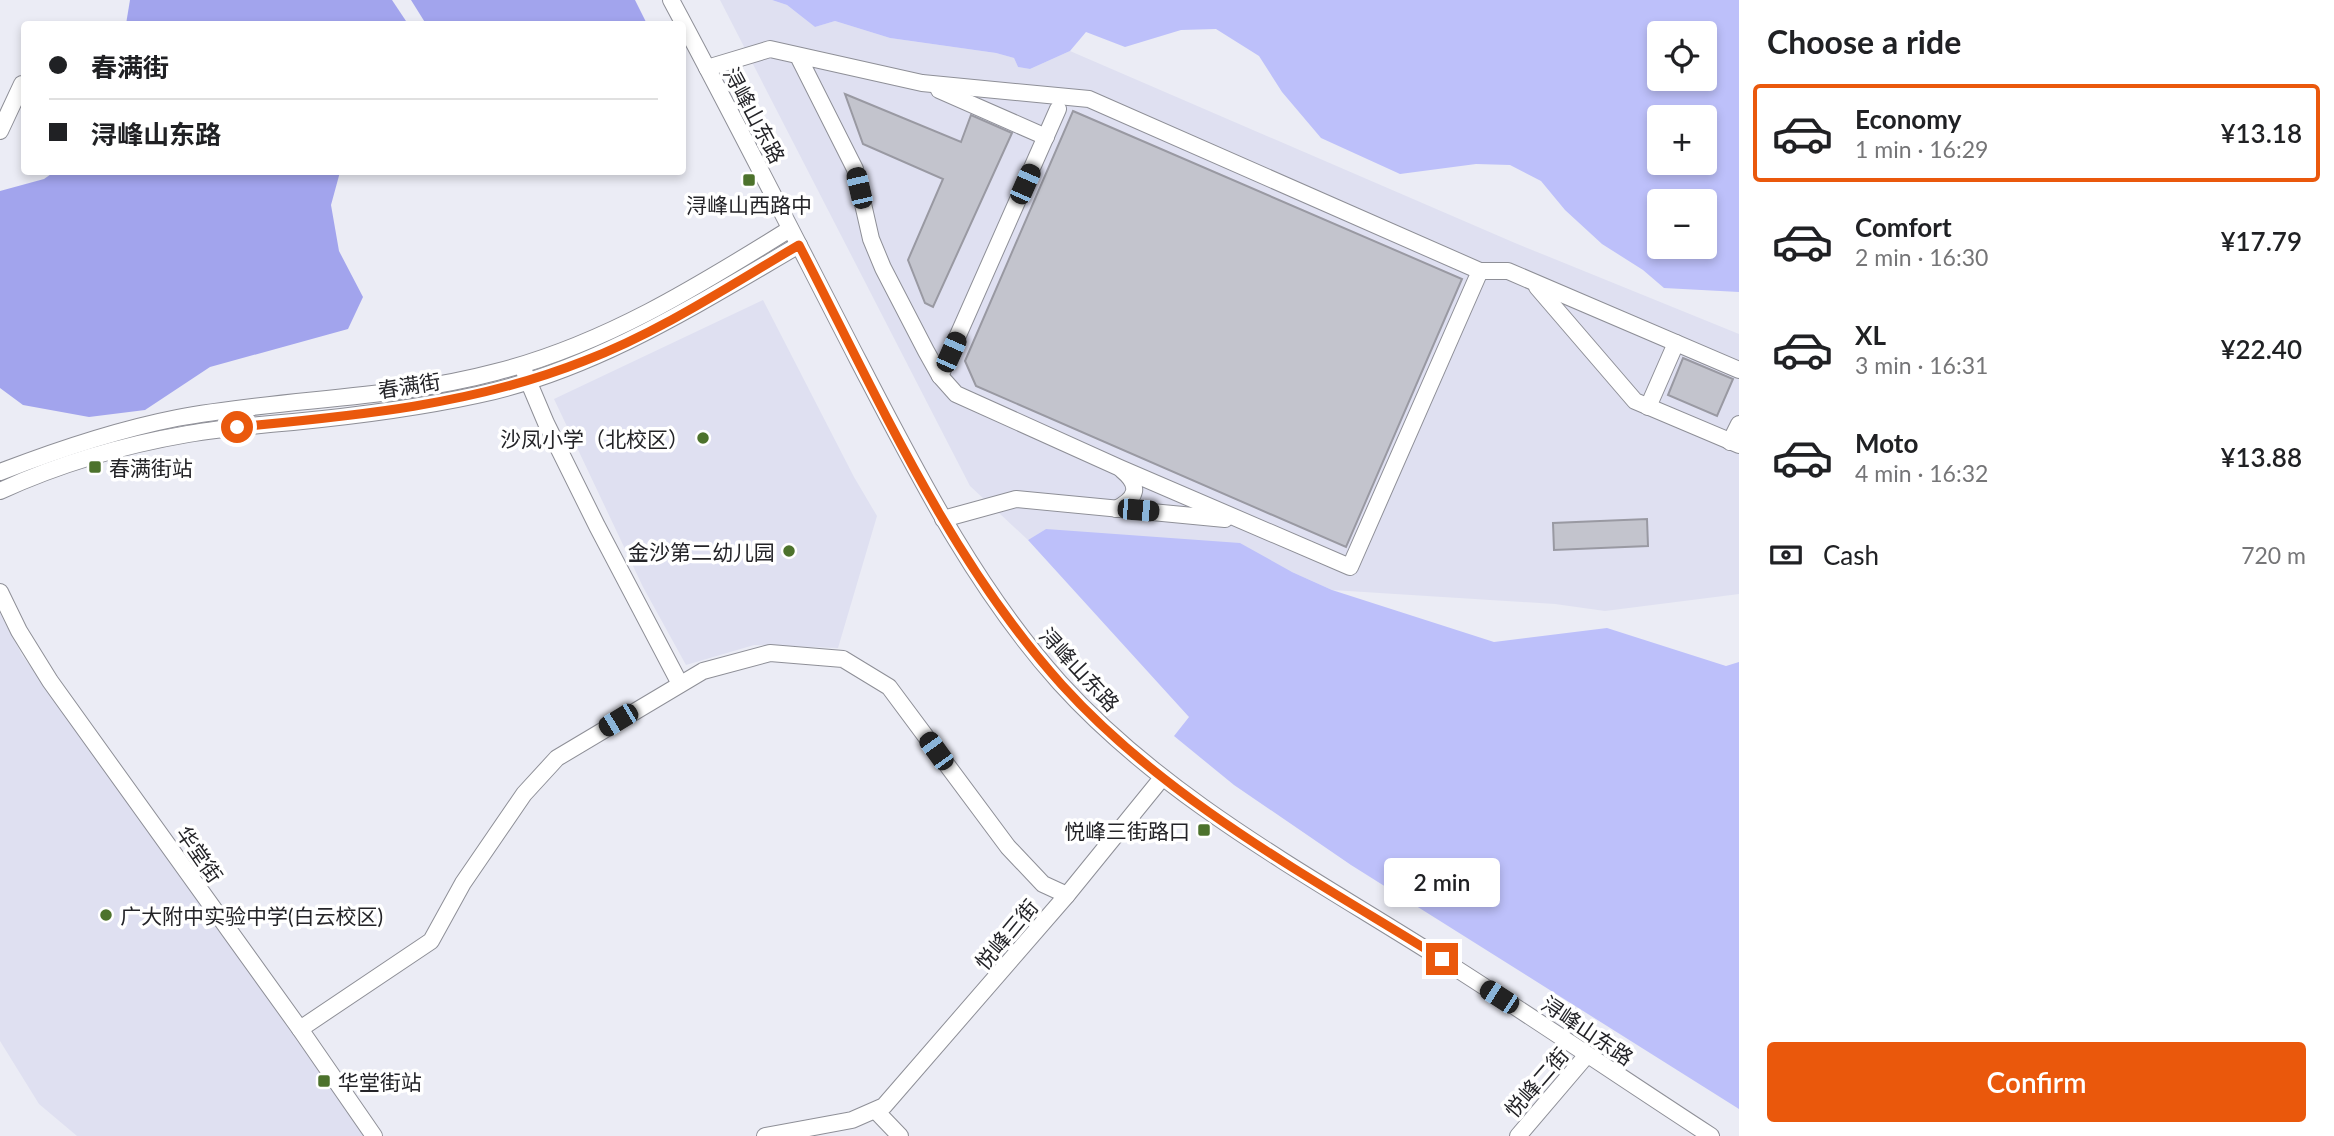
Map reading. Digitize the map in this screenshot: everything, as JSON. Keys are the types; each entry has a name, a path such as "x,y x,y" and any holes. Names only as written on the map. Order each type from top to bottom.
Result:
{"street":[{"name":"浔峰山东路","path":"671,0 682,21"},
{"name":"浔峰山东路","path":"686,28 943,519 992,598 1041,662 1102,726 1162,778 1253,841 1442,959 1711,1136"},
{"path":"707,68 770,50 922,83 1089,99 1480,271 1508,271 1739,370"},
{"path":"798,56 855,169 871,239 883,268 940,376 956,394 1350,567 1480,271"},
{"path":"922,83 1046,136"},
{"path":"0,131 21,86"},
{"path":"940,376 1058,109"},
{"name":"春满街","path":"0,491 50,470 153,440 220,429 418,405 479,394 663,305 790,229"},
{"name":"春满街","path":"0,472 96,438 177,418 398,392 525,373 592,358 648,332 799,245"},
{"path":"1533,282 1635,401 1735,444 1739,424"},
{"path":"1648,407 1676,343"},
{"path":"525,373 597,526 680,684"},
{"path":"1116,509 1128,502 1133,495 1134,486 1131,478 1120,468"},
{"path":"943,519 1016,499 1242,521"},
{"name":"华堂街","path":"0,592 19,632 50,681 374,1136"},
{"path":"300,1029 431,941 463,883 516,805 557,758 703,671 770,653 843,659 890,687 1008,847 1043,884 1067,895"},
{"name":"悦峰三街","path":"765,1136 835,1124 876,1111 891,1099 1067,895 1162,778"},
{"name":"悦峰二街","path":"1518,1136 1587,1055"},
{"path":"876,1111 900,1136"}],"shaded area":[{"path":"130,0 392,0 406,21 126,21"},
{"path":"411,0 635,0 646,21 424,21"},
{"path":"720,0 772,0 787,5 815,27 835,21 890,38 996,53 1014,58 1018,67 1030,69 1070,51 1515,243 1739,334 1739,594 1605,611 1555,604 1332,590 1292,572 1046,529 1028,540 970,486"},
{"path":"772,0 1739,0 1739,292 1664,288 1643,270 1602,244 1565,210 1541,181 1510,165 1476,164 1400,174 1321,138 1282,92 1259,56 1216,29 1181,30 1125,47 1086,32 1070,51 1030,69 1018,67 1014,58 996,53 890,38 835,21 815,27 787,5"},
{"path":"50,175 339,175 331,205 339,251 363,297 348,329 210,367 145,410 89,417 23,405 0,388 0,191"},
{"name":"沙凤小学（北校区）","path":"763,300 854,477 877,516 838,648 754,645 686,665 643,587 554,399"},
{"path":"1046,529 1240,543 1292,572 1332,590 1494,642 1607,628 1726,666 1739,662 1739,1109 1351,865 1234,785 1174,736 1189,717 1028,540"},
{"name":"广大附中实验中学(白云校区)","path":"0,613 22,655 126,795 367,1136 77,1136 39,1104 0,1041"}],"building":[{"path":"845,94 961,142 971,115 1012,133 933,307 925,303 908,260 943,179 863,144"},
{"path":"1073,111 1462,279 1346,547 976,386 965,361"},
{"path":"1683,358 1733,379 1717,416 1668,395"},
{"path":"1647,519 1648,546 1554,550 1553,523"}],"place":[{"name":"浔峰山西路中","path":"749,180"},
{"name":"沙凤小学（北校区）","path":"703,438"},
{"name":"春满街站","path":"95,467"},
{"name":"金沙第二幼儿园","path":"789,551"},
{"name":"悦峰三街路口","path":"1204,830"},
{"name":"广大附中实验中学(白云校区)","path":"106,915"},
{"name":"华堂街站","path":"324,1081"}],"route":[{"path":"237,427 418,405 509,387 569,367 648,332 799,245 943,519 973,569 1041,662 1102,726 1162,778 1253,841 1442,959"}]}
